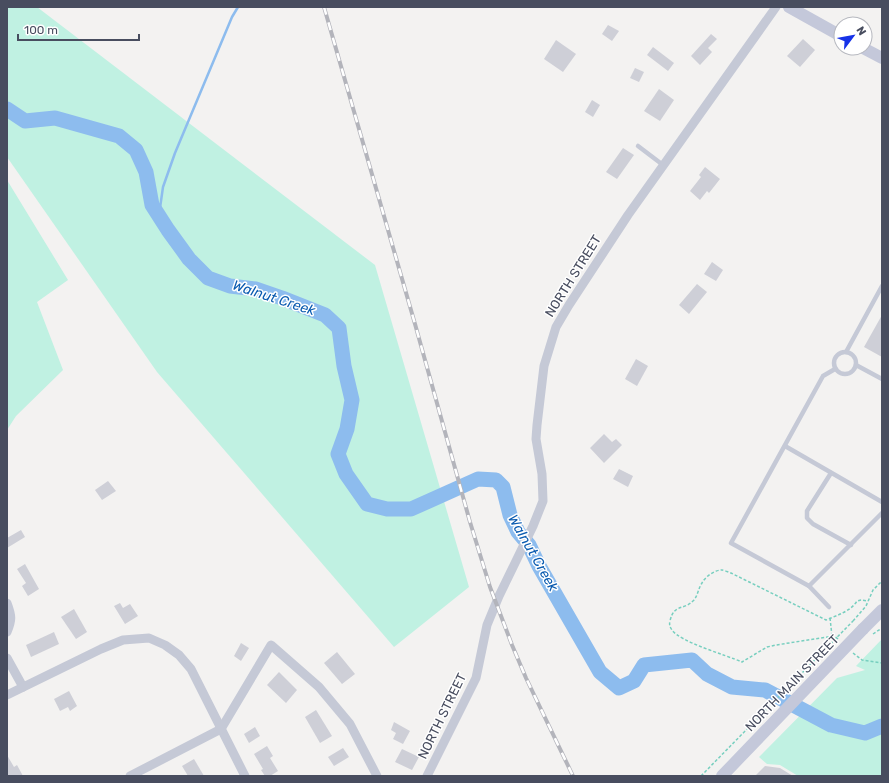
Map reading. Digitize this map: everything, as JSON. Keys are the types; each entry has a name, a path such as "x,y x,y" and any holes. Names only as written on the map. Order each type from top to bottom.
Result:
{"main road":[{"path":"788,7 833,32"},
{"name":"NORTH MAIN STREET","path":"722,776 866,633 882,610"}],"street":[{"name":"NORTH STREET","path":"427,776 476,678 487,625 543,501 543,485 536,439 537,425 544,366 556,327 568,304 624,221 776,7"},
{"path":"7,603 11,613 11,621 7,632"},
{"path":"7,695 122,640 149,638 165,645 175,652 191,669 245,776"},
{"path":"130,776 221,729 271,645 319,687 350,724 378,776"},
{"path":"7,658 23,687"}],"lane":[{"path":"638,146 663,165"},
{"path":"846,352 852,355 856,365 852,372 846,374 840,373 835,368 834,362 836,356 846,352 882,286"},
{"path":"856,365 882,379"},
{"path":"829,607 809,586 731,543 823,376 835,368"},
{"path":"785,446 882,502"},
{"path":"831,473 808,511 807,518 813,524 850,545"},
{"path":"809,586 882,513"}],"path":[{"path":"840,641 832,636 776,645 767,647 742,662 680,638 671,629 669,624 675,610 691,603 695,599 702,583 706,578 712,573 721,570 731,573 826,620 840,615 854,606 857,600 868,601"},
{"path":"701,776 866,606 874,590 882,581"},
{"path":"830,618 832,636"},
{"path":"866,633 882,628"},
{"path":"850,651 862,660 882,663"}],"green space":[{"path":"7,7 37,7 375,265 469,587 394,647 157,372 7,157"},
{"path":"7,180 68,280 37,302 63,370 16,416 7,430"},
{"path":"882,639 882,776 798,776 780,765 767,764 759,757 837,678 865,670 856,666"}],"building":[{"path":"608,25 619,31 612,41 602,34"},
{"path":"711,34 717,39 708,48 712,52 700,65 691,56"},
{"path":"803,39 815,50 800,67 787,56"},
{"path":"556,40 576,54 563,72 544,59"},
{"path":"653,47 674,63 668,71 647,55"},
{"path":"635,68 644,72 639,82 630,78"},
{"path":"659,89 674,100 660,121 644,111"},
{"path":"592,100 600,105 593,117 585,112"},
{"path":"623,148 634,155 617,179 606,172"},
{"path":"705,167 720,179 709,193 707,191 700,200 690,191 701,177 699,175"},
{"path":"712,262 723,270 716,281 704,274"},
{"path":"697,284 707,292 689,314 679,305"},
{"path":"882,315 882,357 864,347"},
{"path":"636,359 648,366 637,386 625,379"},
{"path":"604,434 612,442 616,439 622,445 604,463 590,448"},
{"path":"619,469 633,476 628,487 613,479"},
{"path":"108,481 116,491 102,500 95,490"},
{"path":"21,530 25,537 7,548 7,538"},
{"path":"25,564 39,589 28,596 22,586 26,583 17,569"},
{"path":"120,603 123,608 130,604 138,616 125,624 114,606"},
{"path":"74,609 87,632 76,639 61,617"},
{"path":"54,632 59,644 31,657 26,645"},
{"path":"241,643 249,648 241,661 234,656"},
{"path":"337,652 355,674 342,684 324,663"},
{"path":"279,672 297,690 286,703 267,685"},
{"path":"69,691 77,706 70,711 68,707 60,711 54,699"},
{"path":"316,710 332,736 320,743 305,717"},
{"path":"394,722 410,731 403,744 393,739 396,733 391,730"},
{"path":"255,727 260,736 249,743 244,734"},
{"path":"267,746 273,756 270,758 278,771 270,776 265,776 261,770 263,769 254,754"},
{"path":"343,748 349,757 334,766 328,757"},
{"path":"402,749 419,757 412,770 395,762"},
{"path":"7,755 14,767 17,765 23,776 7,776"},
{"path":"194,759 204,776 188,776 182,766"},
{"path":"765,766 780,768 793,776 755,776"}],"waterway":[{"path":"159,215 163,187 175,153 232,17 238,7"},
{"name":"Walnut Creek","path":"7,109 25,121 55,118 119,136 136,150 146,172 152,205 189,259 208,278 230,286 256,289 282,298 325,315 339,328 344,366 352,400 347,429 338,454 346,474 367,504 387,509 411,509 478,479 496,480 503,487 510,515 518,532 529,545 539,566 600,672 619,688 634,681 644,665 692,660 707,674 732,687 765,690 831,725 865,733 882,726"}],"railway":[{"path":"324,7 470,522 490,587 526,678 573,776"}]}
